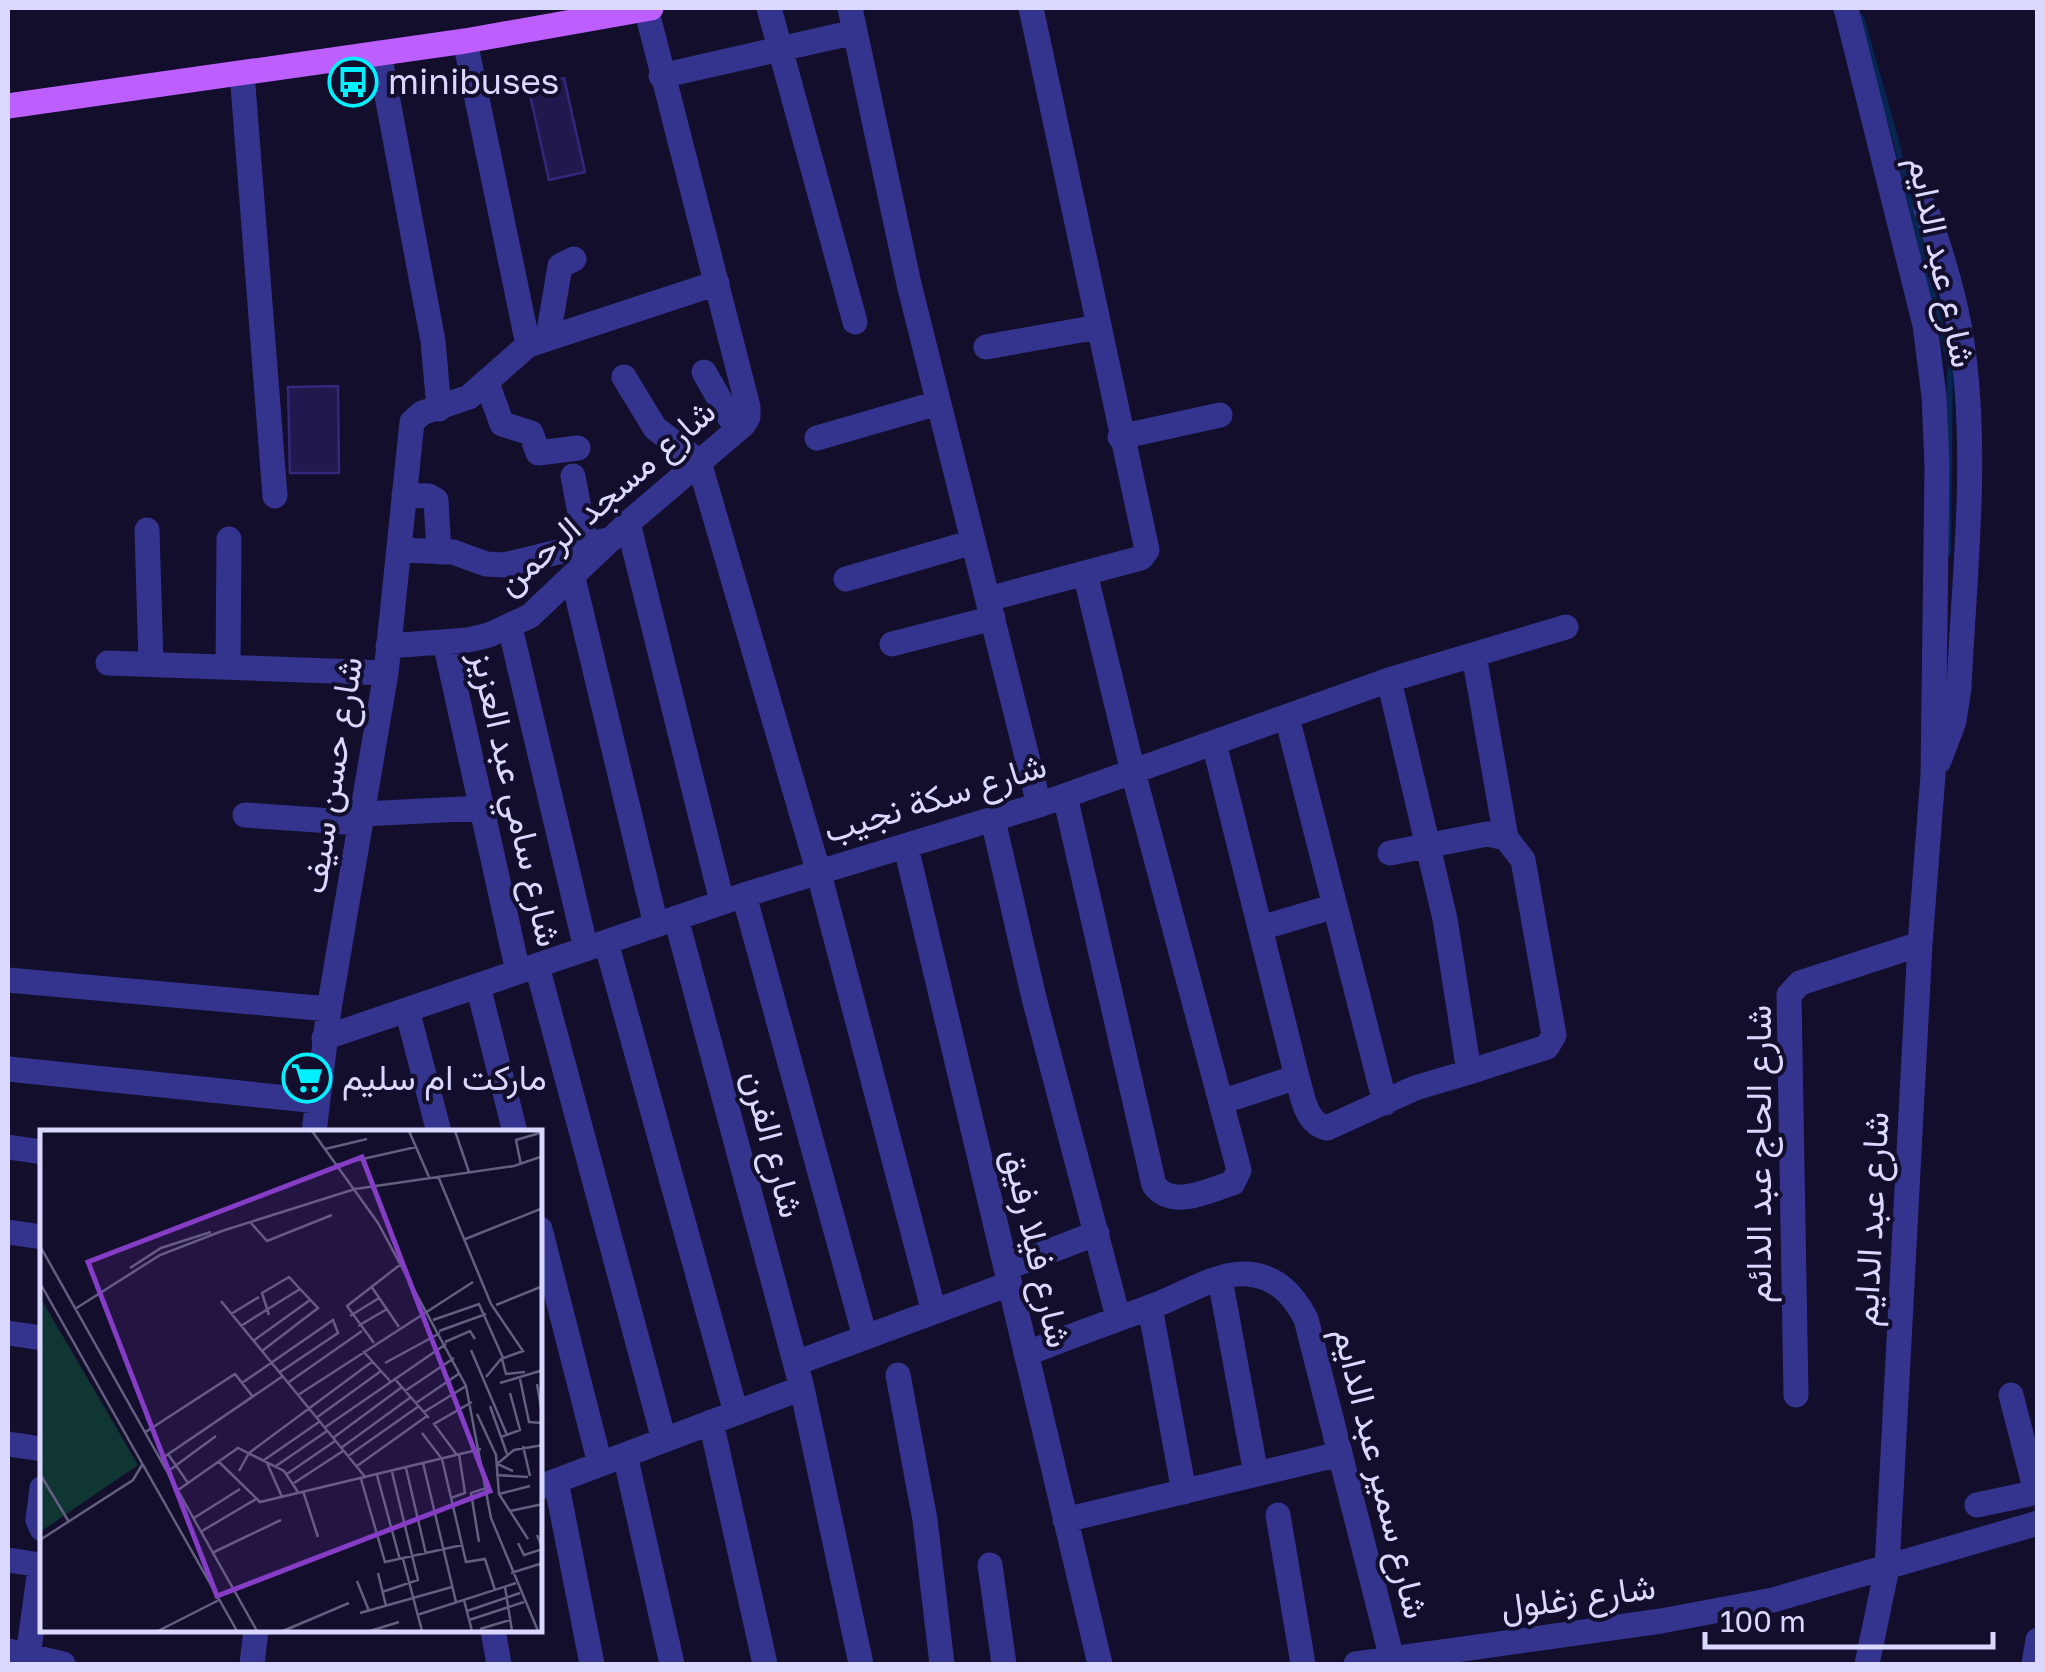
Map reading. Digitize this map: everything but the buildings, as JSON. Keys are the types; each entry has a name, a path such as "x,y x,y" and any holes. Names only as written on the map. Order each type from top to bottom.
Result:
{"main road":[{"path":"8,106 465,41 648,8"}],"street":[{"name":"شارع مسجد الرحمن","path":"388,646 478,638 530,616 748,417 661,76 648,8"},
{"path":"769,8 855,322"},
{"path":"892,644 1085,573 1141,558 1146,550 1032,8"},
{"name":"شارع عبد الدايم","path":"1846,8 1910,257 1928,348 1937,466 1933,775 1920,944 1888,1568 1867,1664"},
{"path":"661,76 780,48 853,20 909,284 1039,805"},
{"path":"465,41 538,341"},
{"path":"379,53 434,341 439,409 470,397 501,366 538,341 716,283"},
{"path":"242,73 275,496"},
{"name":"شارع عبد الدايم","path":"1926,209 1947,274 1963,346 1970,454 1958,688 1949,737 1933,775"},
{"path":"538,341 560,266 574,259"},
{"path":"986,347 1098,327"},
{"path":"1928,348 1963,346"},
{"path":"704,372 737,430"},
{"path":"624,377 655,428 699,462 818,870 934,1312"},
{"path":"487,384 502,424 532,434 538,453 578,448"},
{"path":"817,438 938,402"},
{"name":"شارع حسن سيف","path":"314,1130 324,1038 386,673 411,428 416,416 439,409"},
{"path":"1120,438 1220,415"},
{"path":"573,476 586,546"},
{"path":"404,495 436,500 439,552"},
{"path":"147,530 151,664"},
{"path":"399,550 462,553 486,564 504,565 586,546 620,531 865,1337"},
{"path":"228,667 229,540"},
{"path":"846,579 974,542"},
{"path":"1065,796 1154,1186 1160,1193 1178,1199 1233,1184 1239,1170 1133,772 1085,573"},
{"name":"شارع الفرن","path":"572,578 666,921 796,1363 861,1664"},
{"path":"510,627 596,945 736,1413"},
{"name":"شارع سكة نجيب","path":"324,1038 818,870 1039,805 1389,680 1566,627"},
{"name":"شارع سامي عبد العزيز","path":"445,642 482,808 664,1440"},
{"path":"1214,743 1297,1077 1310,1118 1322,1127 1415,1088 1547,1047 1554,1035 1523,860 1506,838 1474,654"},
{"path":"108,662 386,673"},
{"path":"1389,680 1430,844 1470,1072"},
{"path":"1287,717 1385,1103"},
{"path":"245,815 362,818 482,808"},
{"path":"993,820 1034,998 1118,1317"},
{"path":"1390,853 1487,834 1506,838"},
{"name":"شارع فيلا رفيق","path":"906,847 1100,1664"},
{"path":"1261,928 1335,906"},
{"name":"شارع الحاج عبد الدائم","path":"1796,1395 1790,995 1800,983 1920,944"},
{"path":"8,980 329,1009"},
{"path":"478,986 514,1130"},
{"path":"407,1010 437,1130"},
{"path":"8,1068 317,1101"},
{"path":"1221,1102 1297,1077"},
{"path":"8,1147 40,1152"},
{"path":"8,1232 40,1236"},
{"path":"796,1363 934,1312 1097,1234"},
{"path":"542,1236 600,1464"},
{"name":"شارع سمير عبد الدايم","path":"1026,1354 1243,1273 1266,1277 1283,1287 1306,1319 1392,1659"},
{"path":"1220,1280 1256,1474"},
{"path":"1150,1307 1184,1492"},
{"path":"8,1333 40,1338"},
{"path":"898,1375 925,1520 942,1664"},
{"path":"592,1664 548,1484 802,1388"},
{"path":"1976,1505 2037,1492 2011,1396"},
{"path":"711,1422 766,1664"},
{"path":"8,1444 40,1449"},
{"path":"1065,1520 1340,1454"},
{"path":"625,1455 672,1664"},
{"path":"1278,1515 1303,1664"},
{"name":"شارع زغلول","path":"1356,1664 1660,1622 1774,1600 2038,1524"},
{"path":"8,1560 34,1564 40,1570 18,1654 63,1664"},
{"path":"990,1565 1004,1664"},
{"path":"252,1664 256,1632"},
{"path":"493,1632 499,1664"},
{"path":"2034,1664 2038,1640"}],"waterway":[{"path":"1861,17 1896,141 1950,365 1948,553"}],"place":[{"name":"minibuses","path":"353,82"},
{"name":"ماركت ام سليم","path":"307,1078"}]}
